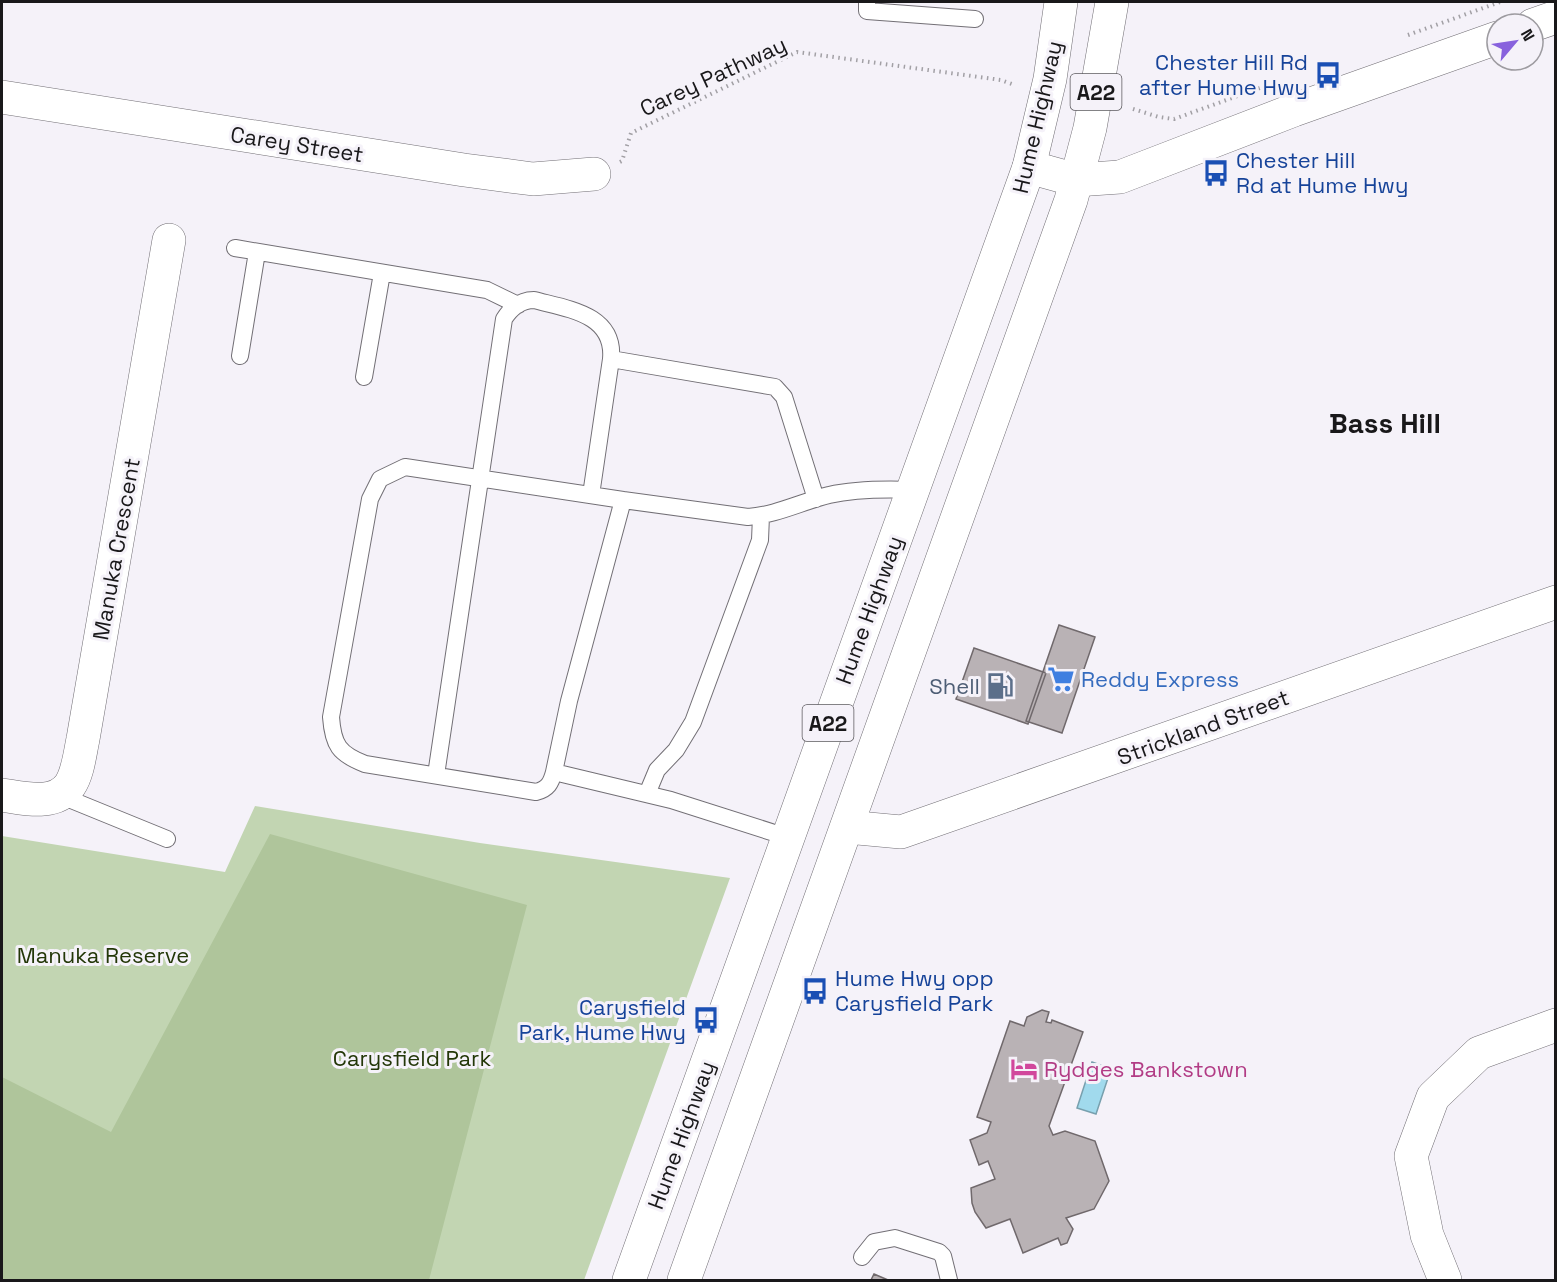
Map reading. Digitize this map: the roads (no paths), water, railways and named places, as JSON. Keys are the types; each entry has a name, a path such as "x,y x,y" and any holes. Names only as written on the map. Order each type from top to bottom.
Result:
{"main road":[{"name":"Hume Highway","path":"629,1281 1029,167 1050,79 1061,2"},
{"name":"A22","path":"684,1281 1071,200 1090,128 1112,2"},
{"path":"1029,167 1076,180 1120,177 1293,110 1485,42"},
{"name":"Carey Street","path":"2,97 499,175 533,179 594,174"},
{"name":"Manuka Crescent","path":"59,795 70,785 83,739 169,240"},
{"name":"Strickland Street","path":"847,826 901,832 1556,602"},
{"path":"2,795 45,799 59,795"},
{"path":"1445,1281 1427,1235 1411,1156 1433,1096 1479,1053 1556,1025"}],"lane":[{"path":"867,2 867,11 975,19"},
{"path":"235,248 487,290 518,305"},
{"path":"240,356 257,252"},
{"path":"364,377 382,273"},
{"path":"436,775 504,319 510,310 527,300 583,313 602,326 612,349 591,495"},
{"path":"611,359 775,387 780,390 816,499"},
{"path":"623,500 569,701 554,772 551,783 546,788 536,792 365,764 341,752 335,741 331,717 374,488 380,479 405,467 748,517 761,516 831,495 878,489 912,490"},
{"path":"647,794 657,770 676,750 693,722 760,540 761,516"},
{"path":"554,772 647,794 788,837"},
{"path":"59,795 167,839"},
{"path":"862,1257 874,1242 895,1238 939,1252 944,1256 949,1281"}],"water":[{"path":"1092,1062 1111,1069 1096,1114 1077,1108"}],"place":[{"name":"Chester Hill Rd after Hume Hwy","path":"1328,75"},
{"name":"Chester Hill Rd at Hume Hwy","path":"1216,173"},
{"name":"Reddy Express","path":"1061,679"},
{"name":"Shell","path":"1000,686"},
{"name":"Hume Hwy opp Carysfield Park","path":"815,991"},
{"name":"Carysfield Park, Hume Hwy","path":"706,1020"},
{"name":"Rydges Bankstown","path":"1024,1069"}],"district":[{"name":"Bass Hill","path":"1385,423"}],"park label":[{"name":"Manuka Reserve","path":"103,955"},
{"name":"Carysfield Park","path":"412,1058"}]}
